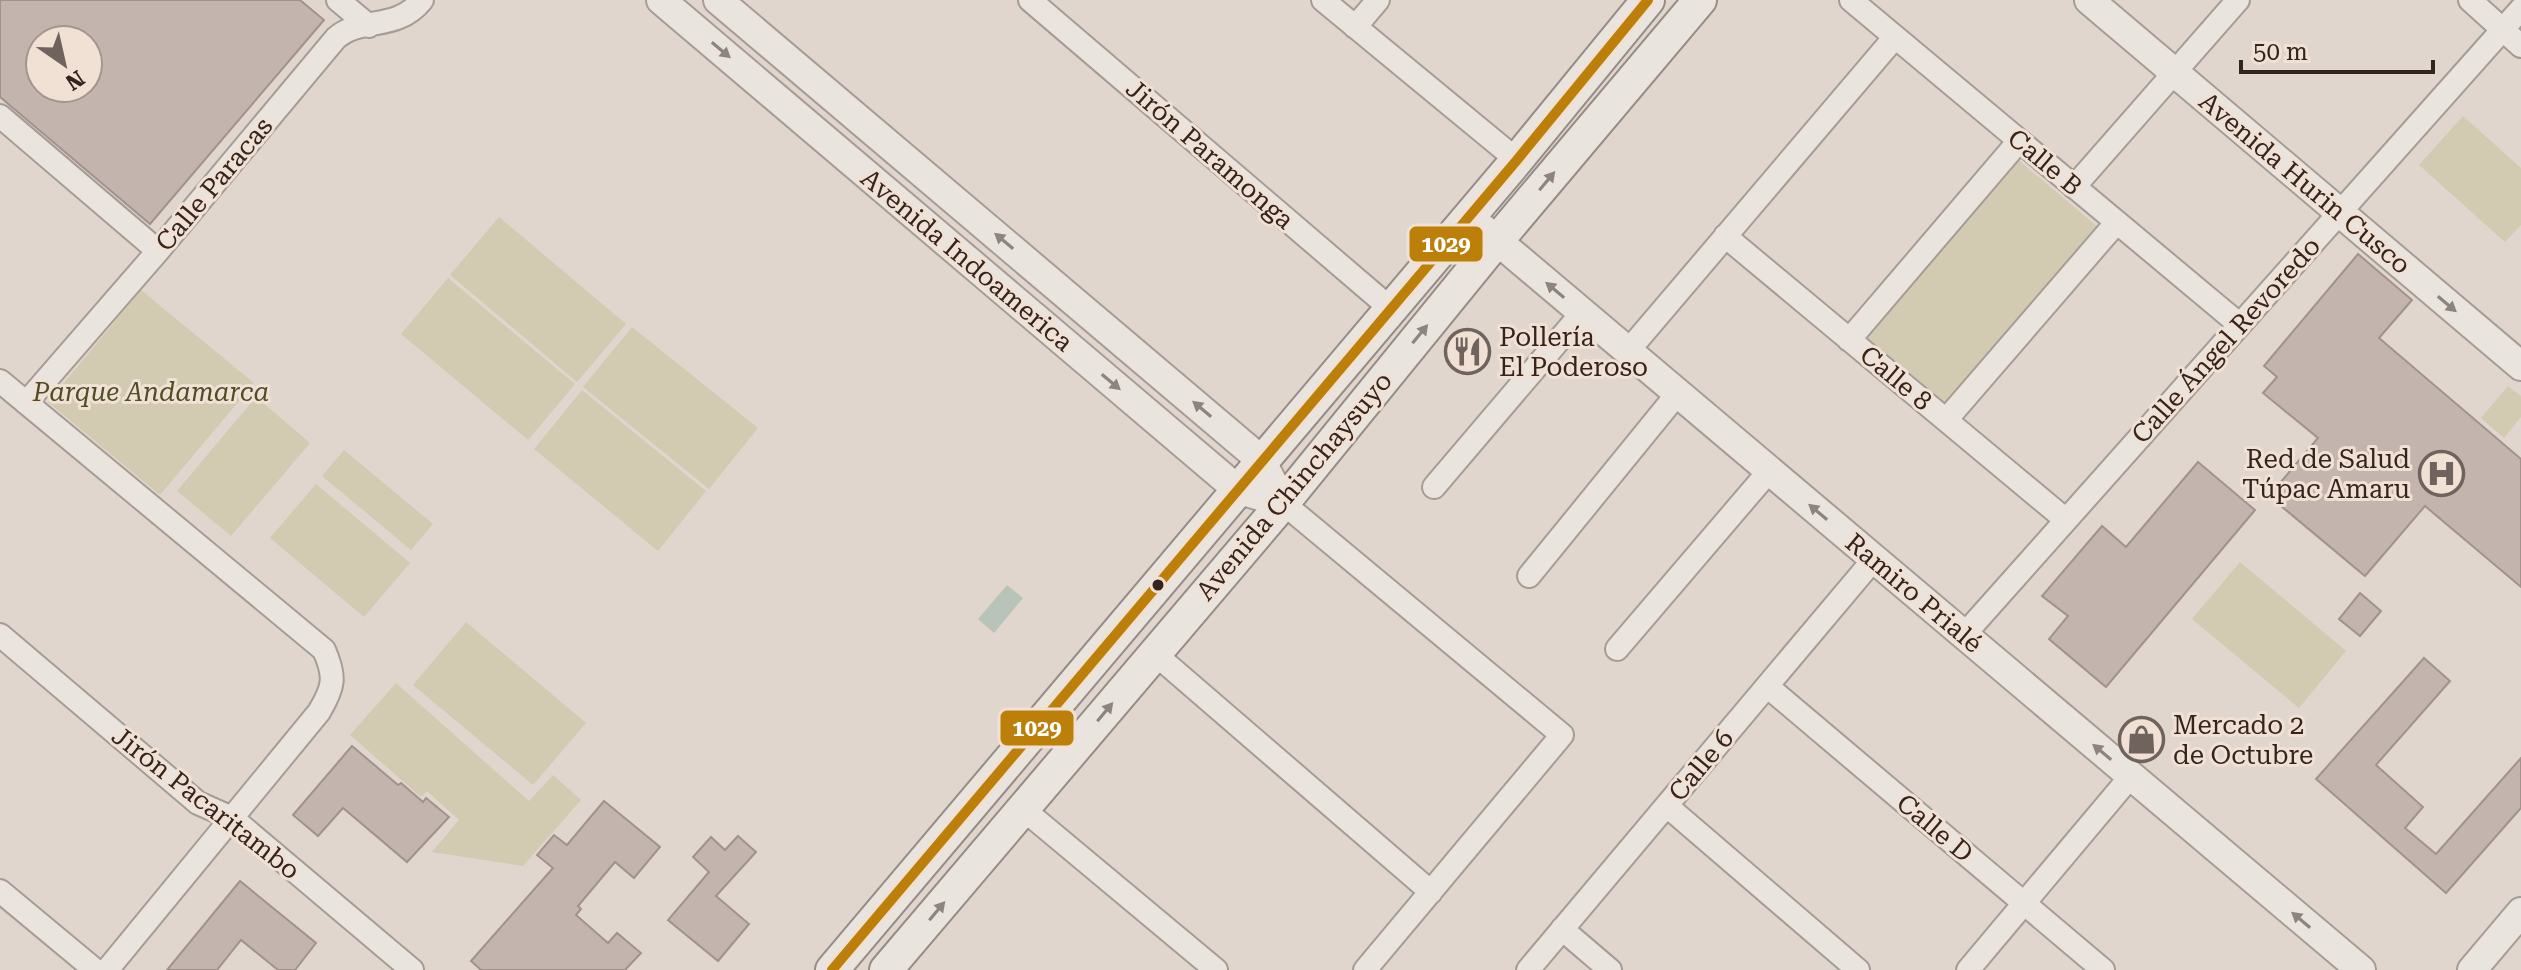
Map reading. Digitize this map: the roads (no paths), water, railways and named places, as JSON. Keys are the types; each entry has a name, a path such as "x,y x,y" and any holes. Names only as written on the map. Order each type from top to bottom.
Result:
{"main road":[{"name":"Avenida Chinchaysuyo","path":"832,970 1517,160 1648,0"},
{"name":"Avenida Chinchaysuyo","path":"899,966 1023,809 1283,503 1497,240 1700,0"}],"street":[{"path":"338,0 369,26"},
{"name":"Calle Paracas","path":"26,403 336,38 348,29 396,20 408,14 422,0"},
{"name":"Avenida Indoamerica","path":"661,0 1237,489 1283,503 1562,735 1431,892"},
{"name":"Avenida Indoamerica","path":"718,0 1261,460 1283,503"},
{"name":"Jirón Paramonga","path":"1030,0 1390,308"},
{"path":"1323,0 1517,160"},
{"path":"1355,27 1378,0"},
{"name":"Calle B","path":"1851,0 2240,325"},
{"name":"Avenida Hurin Cusco","path":"2089,0 2521,366"},
{"path":"2074,187 2238,0"},
{"path":"2470,0 2521,46"},
{"name":"Calle Ángel Revoredo","path":"1963,636 2521,9"},
{"path":"1628,351 1895,37"},
{"path":"0,116 158,251"},
{"path":"1849,340 2019,141"},
{"name":"Ramiro Prialé","path":"1468,216 2361,970"},
{"path":"1946,420 2117,222"},
{"name":"Calle 8","path":"1725,236 2066,520"},
{"path":"1434,487 1582,313"},
{"path":"0,381 324,650 332,669 331,690 319,712 107,970"},
{"path":"1529,576 1678,393"},
{"path":"1617,649 1770,470"},
{"name":"Calle 6","path":"1528,970 1874,559"},
{"name":"Jirón Pacaritambo","path":"0,635 198,803 232,818 412,970"},
{"path":"1154,653 1431,892 1365,970"},
{"name":"Calle D","path":"1767,686 2103,970"},
{"path":"1968,970 2131,776"},
{"path":"1667,806 1858,970"},
{"path":"1023,809 1216,970"},
{"path":"0,891 95,970"},
{"path":"2472,970 2521,912"},
{"path":"1562,929 1610,970"}],"place":[{"name":"Pollería El Poderoso","path":"1468,352"},
{"name":"Red de Salud Túpac Amaru","path":"2441,474"},
{"name":"Mercado 2 de Octubre","path":"2142,740"}],"park label":[{"name":"Parque Andamarca","path":"151,392"}]}
